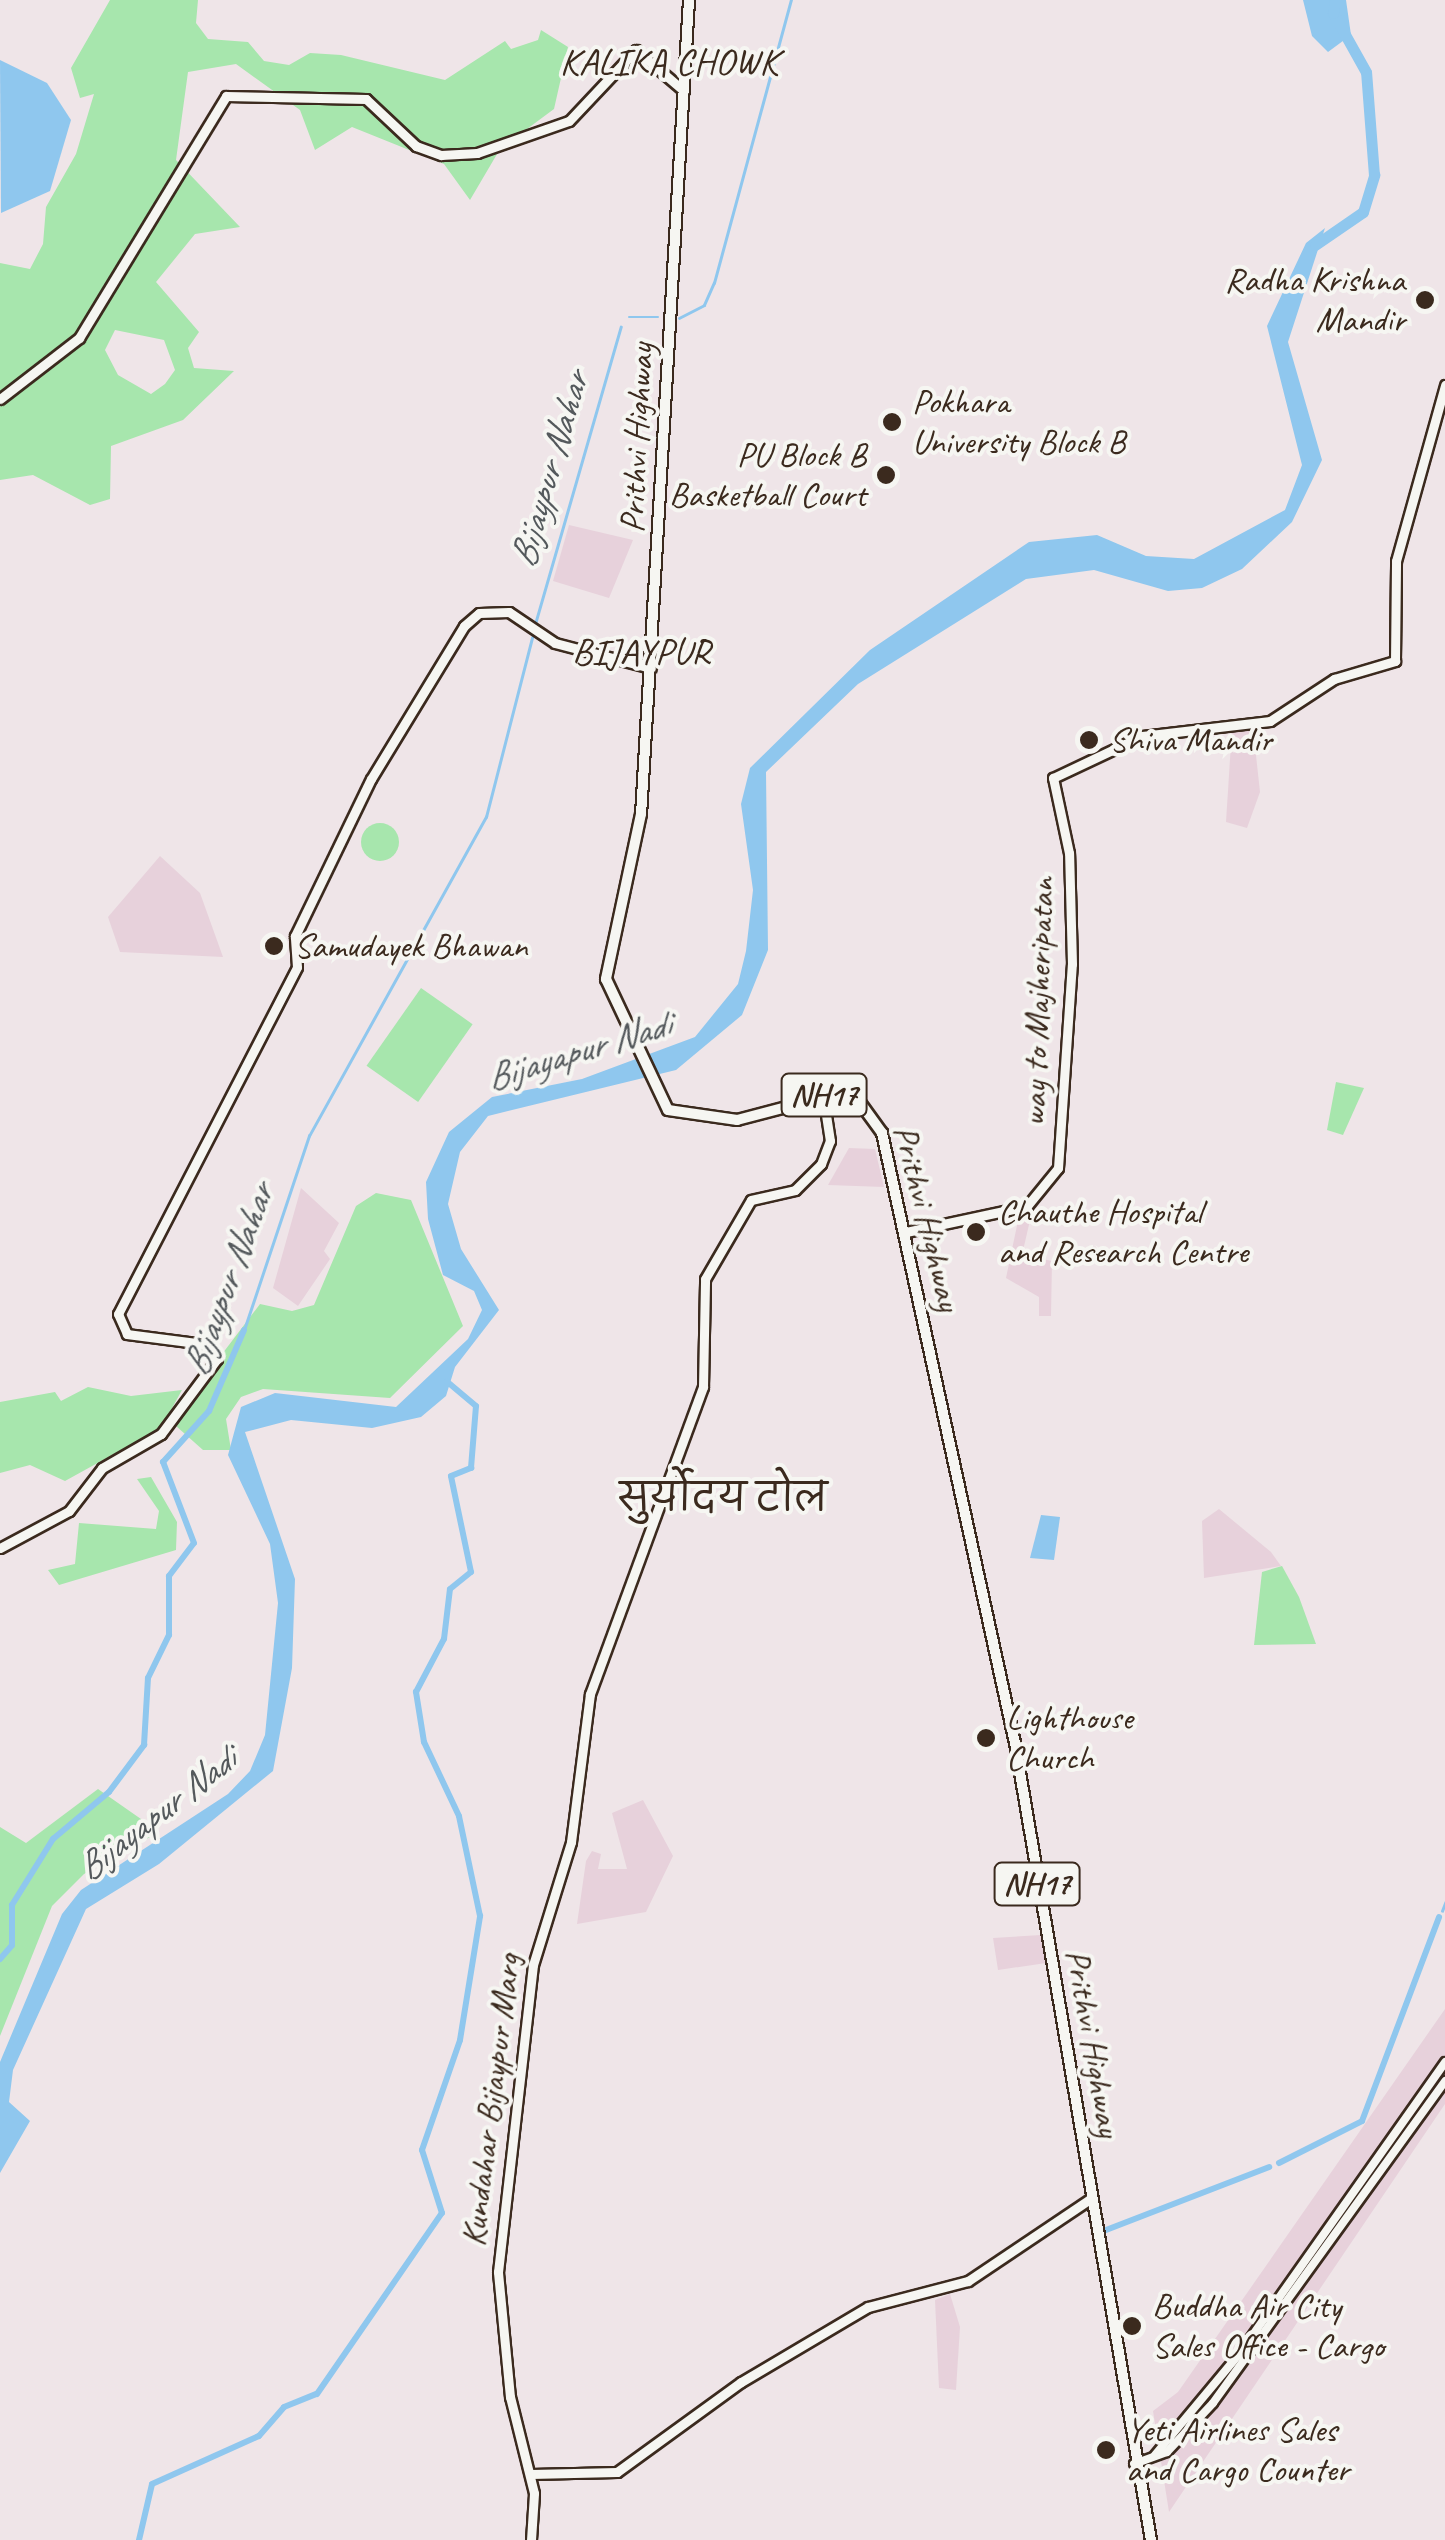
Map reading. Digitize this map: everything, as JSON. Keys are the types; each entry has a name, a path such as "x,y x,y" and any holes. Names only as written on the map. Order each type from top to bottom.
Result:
{"highway":[{"name":"Prithvi Highway","path":"689,0 641,814 606,969 627,1032 657,1098 676,1113 730,1121 824,1095 854,1100 878,1123 906,1232 1011,1725 1134,2464 1151,2540"}],"main road":[{"path":"0,399 78,338 226,96 366,100 416,146 442,156 477,153 569,121 636,50 684,90"},
{"name":"way to Majheripatan","path":"906,1232 1027,1206 1058,1168 1072,964 1069,853 1053,778 1142,736 1270,721 1334,679 1395,661 1396,560 1445,385"},
{"path":"0,1548 69,1511 102,1468 162,1434 217,1359 204,1344 127,1334 118,1314 297,967 294,936 371,779 468,620 520,614 555,643 651,668"},
{"name":"Kundahar Bijaypur Marg","path":"532,2540 530,2474 502,2344 499,2241 524,2097 532,1965 571,1842 587,1705 702,1387 698,1313 712,1262 751,1200 814,1175 830,1147 824,1095"},
{"path":"530,2474 618,2472 740,2382 809,2346 868,2307 973,2276 1090,2199"}],"street":[{"path":"1148,2461 1240,2353 1445,2062"},
{"path":"1134,2464 1148,2461 1177,2443 1248,2359 1445,2081"}],"shaded area":[{"path":"569,525 633,540 609,598 553,581"},
{"path":"1232,728 1253,728 1260,792 1247,828 1226,822"},
{"path":"160,856 200,893 223,957 120,952 108,917"},
{"path":"849,1148 875,1149 884,1187 828,1185"},
{"path":"301,1188 339,1223 324,1251 330,1259 298,1306 273,1288"},
{"path":"1019,1216 1031,1216 1022,1255 1052,1261 1051,1316 1039,1316 1039,1297 1006,1278"},
{"path":"1219,1509 1271,1552 1281,1566 1204,1578 1202,1521"},
{"path":"643,1800 673,1856 646,1912 577,1924 586,1861 592,1851 601,1854 598,1869 627,1869 612,1813"},
{"path":"1041,1935 1046,1963 998,1970 993,1938"},
{"path":"1445,2009 1445,2104 1169,2512 1153,2411 1178,2392"},
{"path":"950,2294 960,2327 956,2390 939,2388 935,2300"}],"green space":[{"path":"110,0 198,0 196,23 208,39 248,42 264,61 289,65 310,53 341,55 445,80 505,41 511,49 538,40 541,30 568,47 554,109 500,149 470,200 444,164 352,127 315,150 300,110 236,64 188,72 176,160 240,227 195,234 156,282 199,332 188,348 194,368 234,371 183,420 111,446 110,499 90,505 33,475 0,480 0,263 30,269 43,244 46,207 76,154 94,94 80,98 71,68","holes":["115,330 164,340 175,370 151,394 118,375 105,350"]},
{"path":"380,823 394,828 399,842 394,856 380,861 366,856 361,842 366,828"},
{"path":"421,988 473,1024 418,1102 367,1066"},
{"path":"1336,1082 1364,1088 1343,1135 1327,1130"},
{"path":"376,1193 411,1200 463,1326 390,1398 263,1389 241,1397 226,1419 231,1450 203,1450 176,1426 188,1399 260,1304 292,1311 314,1305 356,1206"},
{"path":"88,1387 131,1396 182,1390 161,1428 65,1481 30,1465 0,1473 0,1402 55,1392 61,1401"},
{"path":"151,1477 177,1522 176,1550 59,1585 48,1570 75,1564 79,1523 156,1529 159,1511 137,1479"},
{"path":"1282,1566 1299,1597 1316,1644 1254,1645 1262,1572"},
{"path":"98,1789 151,1826 150,1837 84,1874 52,1906 0,2036 0,1827 26,1843"}],"water":[{"path":"1303,0 1346,0 1351,35 1328,52 1312,36"},
{"path":"0,60 47,83 71,120 50,191 1,213"},
{"path":"1325,228 1288,342 1322,460 1292,522 1242,569 1202,588 1168,591 1094,570 1026,579 858,684 766,772 768,950 742,1015 676,1070 488,1116 460,1152 448,1204 461,1249 499,1310 455,1367 446,1396 421,1417 372,1428 291,1420 245,1432 295,1579 292,1668 273,1771 159,1864 86,1909 13,2070 9,2102 30,2121 0,2173 0,2062 62,1914 81,1890 228,1794 250,1771 265,1735 278,1603 270,1544 228,1455 241,1407 275,1393 396,1407 468,1339 482,1310 474,1291 443,1275 428,1219 426,1182 449,1132 492,1097 582,1079 695,1037 738,984 746,951 753,890 741,804 750,768 870,650 1029,542 1097,535 1146,556 1194,559 1285,510 1302,465 1267,326 1306,243"},
{"path":"1041,1515 1060,1517 1054,1560 1030,1558"}],"waterway":[{"name":"Bijaypur Nahar","path":"679,318 704,305 714,283 791,0"},
{"name":"Bijayapur Nadi","path":"1315,245 1363,212 1374,175 1366,72 1333,13 1335,0"},
{"name":"Bijaypur Nahar","path":"629,317 658,317"},
{"name":"Bijaypur Nahar","path":"535,624 621,327"},
{"path":"1413,514 1442,407"},
{"name":"Bijaypur Nahar","path":"244,1330 309,1136 486,817 532,638"},
{"name":"Bijaypur Nahar","path":"0,1959 12,1945 12,1905 53,1839 109,1792 144,1745 148,1678 169,1635 169,1576 194,1543 163,1462 209,1411 244,1330"},
{"path":"139,2540 152,2484 259,2436 284,2407 317,2394 442,2213 422,2150 460,2040 480,1916 459,1816 424,1742 416,1692 444,1639 450,1589 471,1572 451,1476 471,1468 476,1406 447,1382"},
{"path":"1442,1911 1445,1903"},
{"path":"1279,2163 1362,2121 1439,1917"},
{"path":"1106,2230 1269,2167"}],"place":[{"name":"Radha Krishna Mandir","path":"1425,300"},
{"name":"Pokhara University Block B","path":"892,422"},
{"name":"PU Block B Basketball Court","path":"886,475"},
{"name":"Shiva Mandir","path":"1089,740"},
{"name":"Samudayek Bhawan","path":"274,946"},
{"name":"Chauthe Hospital and Research Centre","path":"976,1232"},
{"name":"Lighthouse Church","path":"986,1738"},
{"name":"Buddha Air City Sales Office - Cargo","path":"1132,2326"},
{"name":"Yeti Airlines Sales and Cargo Counter","path":"1106,2450"}],"district":[{"name":"KALIKA CHOWK","path":"669,62"},
{"name":"BIJAYPUR","path":"641,652"},
{"name":"सुर्योदय टोल","path":"722,1498"}]}
